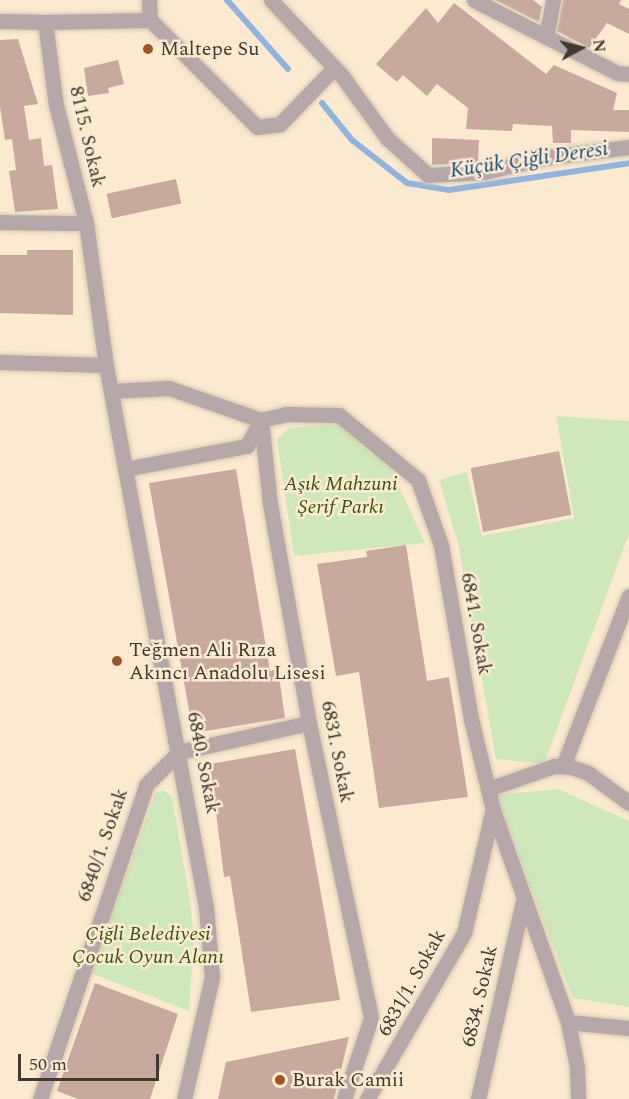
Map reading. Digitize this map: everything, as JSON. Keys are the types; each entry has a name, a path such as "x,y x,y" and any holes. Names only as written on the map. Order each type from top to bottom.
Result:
{"street":[{"path":"149,0 150,20 257,127 280,124 334,68"},
{"path":"271,0 334,68 387,138 428,175 485,172 542,158 629,147"},
{"path":"474,0 617,73 629,74"},
{"path":"546,37 553,0"},
{"path":"0,21 150,20"},
{"name":"8115. Sokak","path":"45,22 56,105 86,223 106,365"},
{"path":"0,222 86,223"},
{"path":"0,362 106,365"},
{"name":"6840. Sokak","path":"106,365 206,908 212,977 184,1099"},
{"path":"111,391 169,388 261,420 247,446 125,469"},
{"name":"6841. Sokak","path":"261,420 286,414 339,415 418,480 441,545 471,719 493,810 523,902 568,1022 578,1067 578,1099"},
{"name":"6831. Sokak","path":"261,420 270,504 309,723 371,1018 344,1099"},
{"path":"563,766 629,596"},
{"path":"179,752 309,723"},
{"name":"6840/1. Sokak","path":"40,1099 146,785 179,752"},
{"path":"488,789 554,766 563,766 588,773 629,802"},
{"name":"6831/1. Sokak","path":"367,1099 464,933 493,810"},
{"name":"6834. Sokak","path":"478,1099 523,902"},
{"path":"568,1022 629,1028"}],"green space":[{"path":"556,416 629,421 629,534 544,764 496,759 458,543 439,480 467,472 482,536 574,518"},
{"name":"Aşık Mahzuni Şerif Parkı","path":"338,424 387,460 425,543 294,556 277,439 289,428"},
{"path":"558,789 629,821 629,1007 573,998 495,795"},
{"name":"Çiğli Belediyesi Çocuk Oyun Alanı","path":"164,790 172,797 190,900 194,938 189,1011 90,973 156,792"}],"building":[{"path":"495,0 533,0 542,7 539,22"},
{"path":"563,0 621,0 619,4 629,9 629,34 607,23 589,48 557,31"},
{"path":"454,3 546,74 554,65 617,93 613,110 629,110 629,132 571,130 571,143 553,143 552,126 513,124 512,131 466,129 468,108 437,84 427,96 403,75 397,82 376,64 426,8 438,23"},
{"path":"18,39 38,104 24,106 29,140 41,138 44,166 52,165 58,209 15,212 9,171 16,170 12,139 5,140 0,107 0,40"},
{"path":"118,60 124,84 108,88 109,93 88,96 84,68"},
{"path":"432,138 479,140 478,163 432,165"},
{"path":"176,179 181,203 112,218 107,194"},
{"path":"27,250 73,250 73,315 0,313 0,255 27,255"},
{"path":"559,451 571,515 483,532 471,468"},
{"path":"236,469 270,671 278,669 285,718 193,733 149,483"},
{"path":"406,545 427,681 449,677 468,797 379,808 359,672 336,676 317,564 367,557 366,551"},
{"path":"295,749 340,1000 251,1012 230,876 224,877 210,764"},
{"path":"95,983 178,1014 150,1099 78,1099 57,1091"},
{"name":"Burak Camii","path":"349,1037 334,1099 218,1099 226,1062"}],"waterway":[{"name":"Küçük Çiğli Deresi","path":"227,0 288,69"},
{"name":"Küçük Çiğli Deresi","path":"322,103 352,140 407,183 449,190 629,163"}],"place":[{"name":"Maltepe Su","path":"148,49"},
{"name":"Teğmen Ali Rıza Akıncı Anadolu Lisesi","path":"117,661"},
{"name":"Burak Camii","path":"280,1080"}]}
